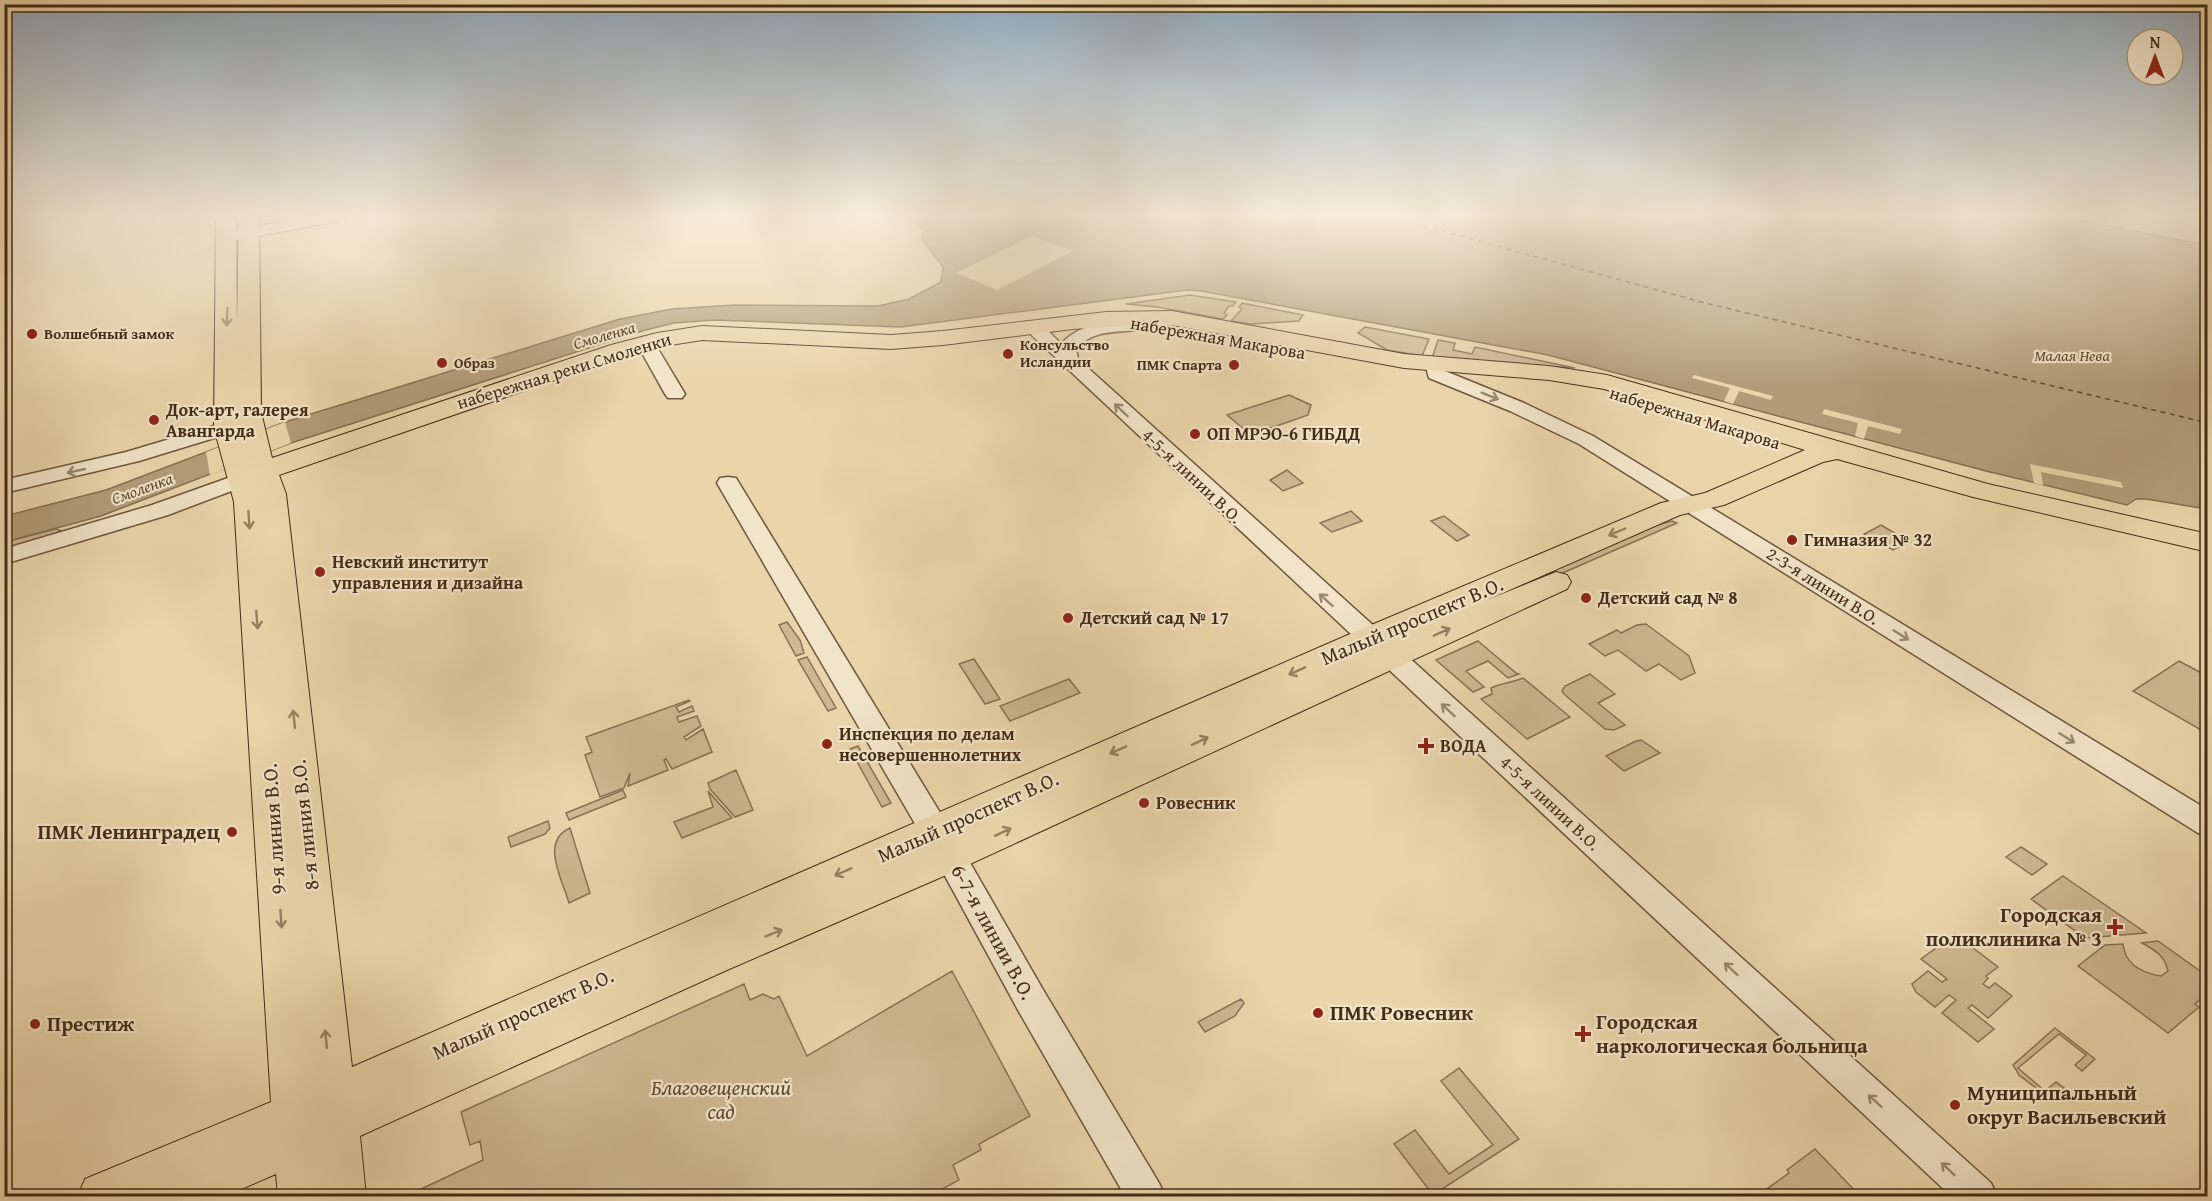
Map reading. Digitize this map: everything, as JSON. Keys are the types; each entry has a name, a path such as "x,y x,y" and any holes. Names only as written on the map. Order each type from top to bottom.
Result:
{"main road":[{"name":"9-я линия В.О.","path":"234,272 225,363 244,454 315,1119 302,1197"},
{"name":"набережная Макарова","path":"1110,320 1144,317 1172,318 1435,369"},
{"name":"набережная реки Смоленки","path":"244,454 487,394 646,344 679,336 707,333 852,341 908,341 1031,326 1110,320"},
{"name":"набережная Макарова","path":"1110,320 1146,323 1386,369 1435,369 1582,384 1835,458 2208,543"},
{"name":"набережная Макарова","path":"1835,458 1901,483 2208,558"},
{"name":"Малый проспект В.О.","path":"1700,510 1714,499 1835,458"},
{"name":"Малый проспект В.О.","path":"102,1197 315,1119 794,925 943,844 1379,647 1700,510 1824,469 1835,458"},
{"name":"Малый проспект В.О.","path":"170,1197 315,1119"},
{"path":"315,1119 342,1197"}],"street":[{"path":"1069,362 1067,348 1072,340 1083,334 1101,328 1146,323"},
{"name":"4-5-я линии В.О.","path":"1031,326 1978,1197"},
{"path":"646,344 675,394"},
{"name":"2-3-я линии В.О.","path":"1435,369 1586,440 2208,825"},
{"name":"набережная реки Смоленки","path":"4,487 132,456 244,454"},
{"name":"набережная реки Смоленки","path":"4,557 160,510 244,454"},
{"name":"6-7-я линии В.О.","path":"728,483 943,844 1030,999 1146,1197"}],"green space":[{"path":"1190,295 1236,302 1233,306 1229,306 1224,313 1227,315 1223,319 1126,304"},
{"path":"1242,303 1303,315 1299,321 1250,324 1231,321 1242,309 1239,307"},
{"path":"1365,327 1429,339 1422,356 1387,350 1358,333"},
{"path":"1438,340 1455,343 1453,350 1472,354 1475,347 1575,368 1432,358"},
{"path":"1289,395 1311,405 1308,415 1251,435 1227,415"},
{"path":"1287,470 1303,483 1283,491 1270,480"},
{"path":"1351,511 1362,521 1332,532 1320,523"},
{"path":"1444,516 1469,535 1457,541 1431,521"},
{"path":"1672,521 1677,523 1423,634 1414,626 1633,531"},
{"path":"1881,525 1910,542 1893,550 1864,534"},
{"path":"56,529 71,534 5,553 5,542"},
{"path":"787,622 800,640 804,653 796,656 779,625"},
{"path":"1646,624 1689,656 1695,673 1681,680 1659,664 1646,671 1618,650 1605,656 1589,644 1617,630 1621,633 1637,625"},
{"path":"1478,641 1519,674 1508,678 1488,661 1466,671 1484,687 1473,692 1436,660"},
{"path":"807,657 836,708 828,711 798,660"},
{"path":"974,659 1000,699 985,704 959,664"},
{"path":"2179,661 2207,676 2207,717 2201,730 2133,691"},
{"path":"1590,674 1615,694 1598,703 1625,725 1614,730 1605,729 1562,691 1565,686"},
{"path":"1523,678 1570,717 1527,739 1481,699 1492,694 1491,688"},
{"path":"1069,679 1080,693 1010,721 1000,706"},
{"path":"689,700 676,707 679,712 692,706 694,711 677,717 679,722 697,716 701,726 684,737 686,740 703,729 712,752 672,769 666,759 664,760 668,770 628,786 630,773 624,788 600,797 585,755 592,752 586,737"},
{"path":"1641,740 1660,753 1624,771 1606,756 1636,741"},
{"path":"858,746 891,803 882,807 850,749"},
{"path":"736,770 753,810 735,817 710,789 708,783"},
{"path":"623,790 626,797 569,820 566,813"},
{"path":"708,791 732,818 682,838 674,822 713,807"},
{"path":"548,821 550,828 545,834 511,847 508,837"},
{"path":"570,828 590,893 569,903 558,872 555,851 556,842 561,834"},
{"path":"2021,847 2047,864 2032,875 2006,857"},
{"path":"2063,876 2146,933 2085,938 2031,899"},
{"path":"1955,934 1998,967 1986,976 1988,978 1983,984 1989,988 1995,983 2012,996 1988,1018 1972,1005 1968,1008 1994,1029 1978,1042 1942,1013 1956,1000 1949,995 1935,1007 1916,992 1912,984 1928,971 1942,982 1947,979 1921,959"},
{"path":"2158,941 2207,976 2207,993 2195,1004 2199,1007 2168,1033 2078,966 2105,945 2123,944 2124,951 2131,962 2147,973 2161,976 2168,971 2162,957 2142,943"},
{"name":"Благовещенский сад","path":"952,971 1030,1116 979,1144 981,1150 953,1165 959,1180 930,1196 406,1196 483,1160 480,1141 470,1145 461,1112 744,984 750,1000 763,994 774,999 779,996 807,1056"},
{"path":"1241,999 1244,1003 1235,1016 1205,1032 1198,1022"},
{"path":"2055,1028 2095,1059 2082,1071 2075,1065 2086,1055 2059,1034 2018,1068 2045,1091 2056,1082 2064,1088 2054,1097 2049,1098 2019,1075 2013,1065"},
{"path":"1459,1068 1519,1139 1433,1195 1394,1144 1415,1130 1449,1174 1493,1145 1441,1081"},
{"path":"1815,1149 1860,1196 1757,1196 1789,1173 1787,1170"}],"water":[{"name":"Малая Нева","path":"942,272 2207,272 2207,509 2146,499 2136,499 2127,505 1986,471 1548,355 1187,290 901,327 714,320 674,323 642,331 291,443 101,516 5,542 5,516 106,490 285,422 620,319 672,309 735,305 878,306 909,299 941,282"}],"pier":[{"path":"958,272 1032,272 997,290 956,273"},
{"path":"1694,375 1773,396 1771,400 1739,391 1733,404 1724,401 1730,388 1692,378"},
{"path":"1824,409 1902,429 1900,434 1868,426 1864,439 1855,436 1858,423 1822,414"},
{"path":"285,422 291,443 210,475 206,452"},
{"path":"2030,464 2121,482 2123,488 2041,472 2043,485 2034,483"}],"ferry route":[{"path":"1592,272 1705,303 2208,423"}],"place":[{"name":"Волшебный замок","path":"32,334"},
{"name":"Консульство Исландии","path":"1008,354"},
{"name":"Образ","path":"442,363"},
{"name":"ПМК Спарта","path":"1234,365"},
{"name":"Док-арт, галерея Авангарда","path":"154,420"},
{"name":"ОП МРЭО-6 ГИБДД","path":"1195,434"},
{"name":"Гимназия № 32","path":"1792,540"},
{"name":"Невский институт управления и дизайна","path":"320,572"},
{"name":"Детский сад № 8","path":"1586,598"},
{"name":"Детский сад № 17","path":"1068,618"},
{"name":"Инспекция по делам несовершеннолетних","path":"827,744"},
{"name":"ВОДА","path":"1426,746"},
{"name":"Ровесник","path":"1144,803"},
{"name":"ПМК Ленинградец","path":"232,832"},
{"name":"Городская поликлиника № 3","path":"2115,927"},
{"name":"ПМК Ровесник","path":"1318,1013"},
{"name":"Престиж","path":"35,1024"},
{"name":"Городская наркологическая больница","path":"1583,1034"},
{"name":"Муниципальный округ Васильевский","path":"1955,1105"}],"water label":[{"name":"Смоленка","path":"604,335"},
{"name":"Смоленка","path":"142,488"}]}
